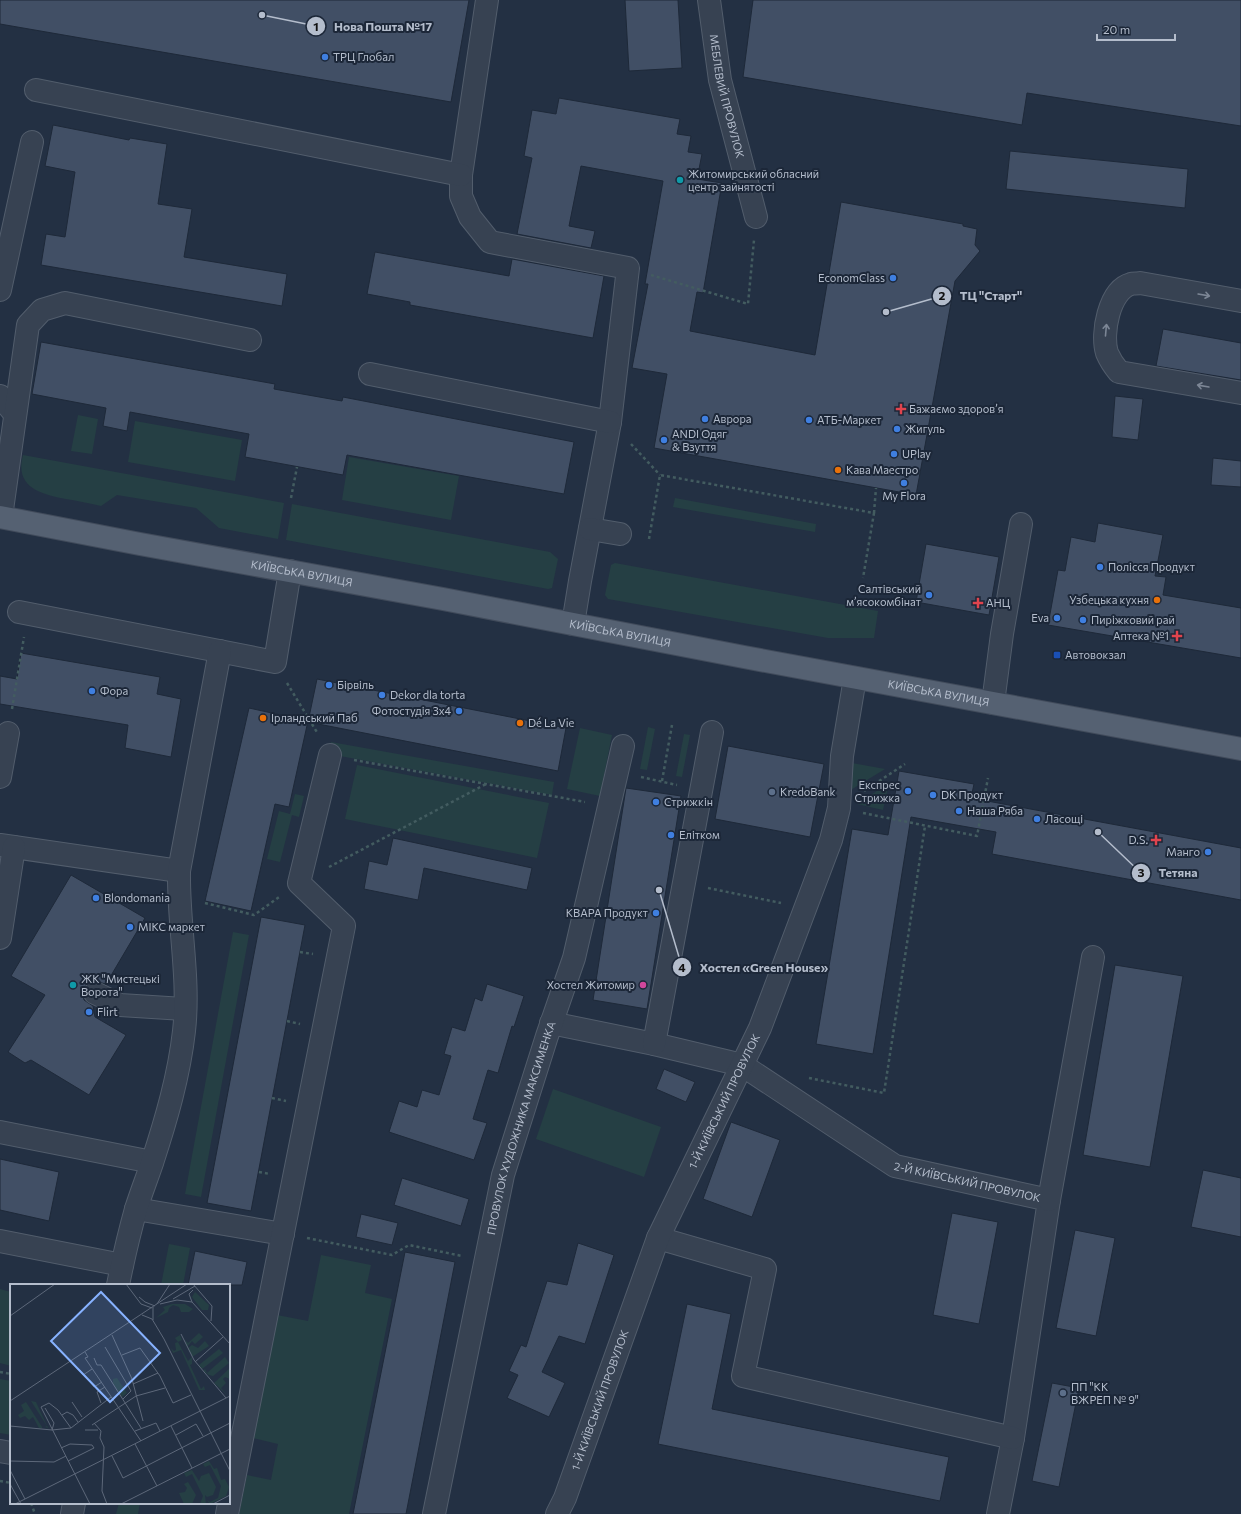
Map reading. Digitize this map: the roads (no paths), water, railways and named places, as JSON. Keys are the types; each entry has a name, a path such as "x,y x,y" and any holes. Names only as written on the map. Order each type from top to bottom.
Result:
{"main road":[{"name":"КИЇВСЬКА ВУЛИЦЯ","path":"0,517 1241,749"}],"street":[{"path":"487,0 461,174 461,196 470,217 490,242 628,268 610,422 573,624"},
{"name":"МЕБЛЕВИЙ ПРОВУЛОК","path":"709,0 720,80 756,217"},
{"path":"36,90 461,174"},
{"path":"0,290 32,142"},
{"path":"1241,301 1140,283 1130,284 1122,289 1111,304 1105,331 1107,352 1111,362 1119,372 1241,393"},
{"path":"7,411 19,396 28,325 42,310 65,303 250,340"},
{"path":"370,374 610,422"},
{"path":"0,396 7,411 0,517"},
{"path":"993,703 1002,634 1021,524"},
{"path":"590,529 620,534"},
{"path":"23,613 275,662 290,571"},
{"path":"0,1241 120,1275 136,1209 152,1162 178,1072 184,1030 185,987 179,896 179,871 220,651"},
{"name":"1-Й КИЇВСЬКИЙ ПРОВУЛОК","path":"557,1514 569,1487 658,1238 760,1028 830,840 839,808 842,756 855,678"},
{"path":"654,1044 712,732"},
{"path":"0,777 8,733"},
{"name":"ПРОВУЛОК ХУДОЖНИКА МАКСИМЕНКА","path":"434,1514 503,1176 574,958 623,746"},
{"path":"230,1499 344,926 299,883 330,755"},
{"path":"0,938 7,846 179,871"},
{"path":"1049,1200 1093,957"},
{"path":"95,993 120,1005 184,1009"},
{"path":"552,1023 654,1044 742,1065"},
{"name":"2-Й КИЇВСЬКИЙ ПРОВУЛОК","path":"742,1065 895,1166 1049,1200 1013,1438 998,1514"},
{"path":"0,1132 152,1162"},
{"path":"136,1209 283,1234"},
{"path":"658,1238 764,1269 743,1376 1013,1438"},
{"path":"0,1451 10,1453"},
{"path":"72,1514 74,1504"},
{"path":"227,1514 229,1504"}],"place":[{"name":"Нова Пошта №17","path":"262,15"},
{"name":"ТРЦ Глобал","path":"325,57"},
{"name":"Житомирський обласний центр зайнятості","path":"680,180"},
{"name":"EconomClass","path":"893,278"},
{"name":"ТЦ \"Старт\"","path":"886,312"},
{"name":"Бажаємо здоровʼя","path":"901,409"},
{"name":"Аврора","path":"705,419"},
{"name":"АТБ-Маркет","path":"809,420"},
{"name":"Жигуль","path":"897,429"},
{"name":"ANDI Одяг & Взуття","path":"664,440"},
{"name":"UPlay","path":"894,454"},
{"name":"Кава Маестро","path":"838,470"},
{"name":"My Flora","path":"904,483"},
{"name":"Полісся Продукт","path":"1100,567"},
{"name":"Салтівський мʼясокомбінат","path":"929,595"},
{"name":"Узбецька кухня","path":"1157,600"},
{"name":"АНЦ","path":"978,603"},
{"name":"Eva","path":"1057,618"},
{"name":"Пиріжковий рай","path":"1083,620"},
{"name":"Аптека №1","path":"1177,636"},
{"name":"Автовокзал","path":"1057,655"},
{"name":"Бірвіль","path":"329,685"},
{"name":"Фора","path":"92,691"},
{"name":"Dekor dla torta","path":"382,695"},
{"name":"Фотостудія 3х4","path":"459,711"},
{"name":"Ірландський Паб","path":"263,718"},
{"name":"Dé La Vie","path":"520,723"},
{"name":"Експрес Стрижка","path":"908,791"},
{"name":"KredoBank","path":"772,792"},
{"name":"DK Продукт","path":"933,795"},
{"name":"Стрижкін","path":"656,802"},
{"name":"Наша Ряба","path":"959,811"},
{"name":"Ласощі","path":"1037,819"},
{"name":"Тетяна","path":"1098,832"},
{"name":"Елітком","path":"671,835"},
{"name":"D.S.","path":"1156,840"},
{"name":"Манго","path":"1208,852"},
{"name":"Хостел «Green House»","path":"659,890"},
{"name":"Blondomania","path":"96,898"},
{"name":"КВАРА Продукт","path":"656,913"},
{"name":"МІКС маркет","path":"130,927"},
{"name":"ЖК \"Мистецькі Ворота\"","path":"73,985"},
{"name":"Хостел Житомир","path":"643,985"},
{"name":"Flirt","path":"89,1012"},
{"name":"ПП \"КК ВЖРЕП № 9\"","path":"1063,1393"}]}
